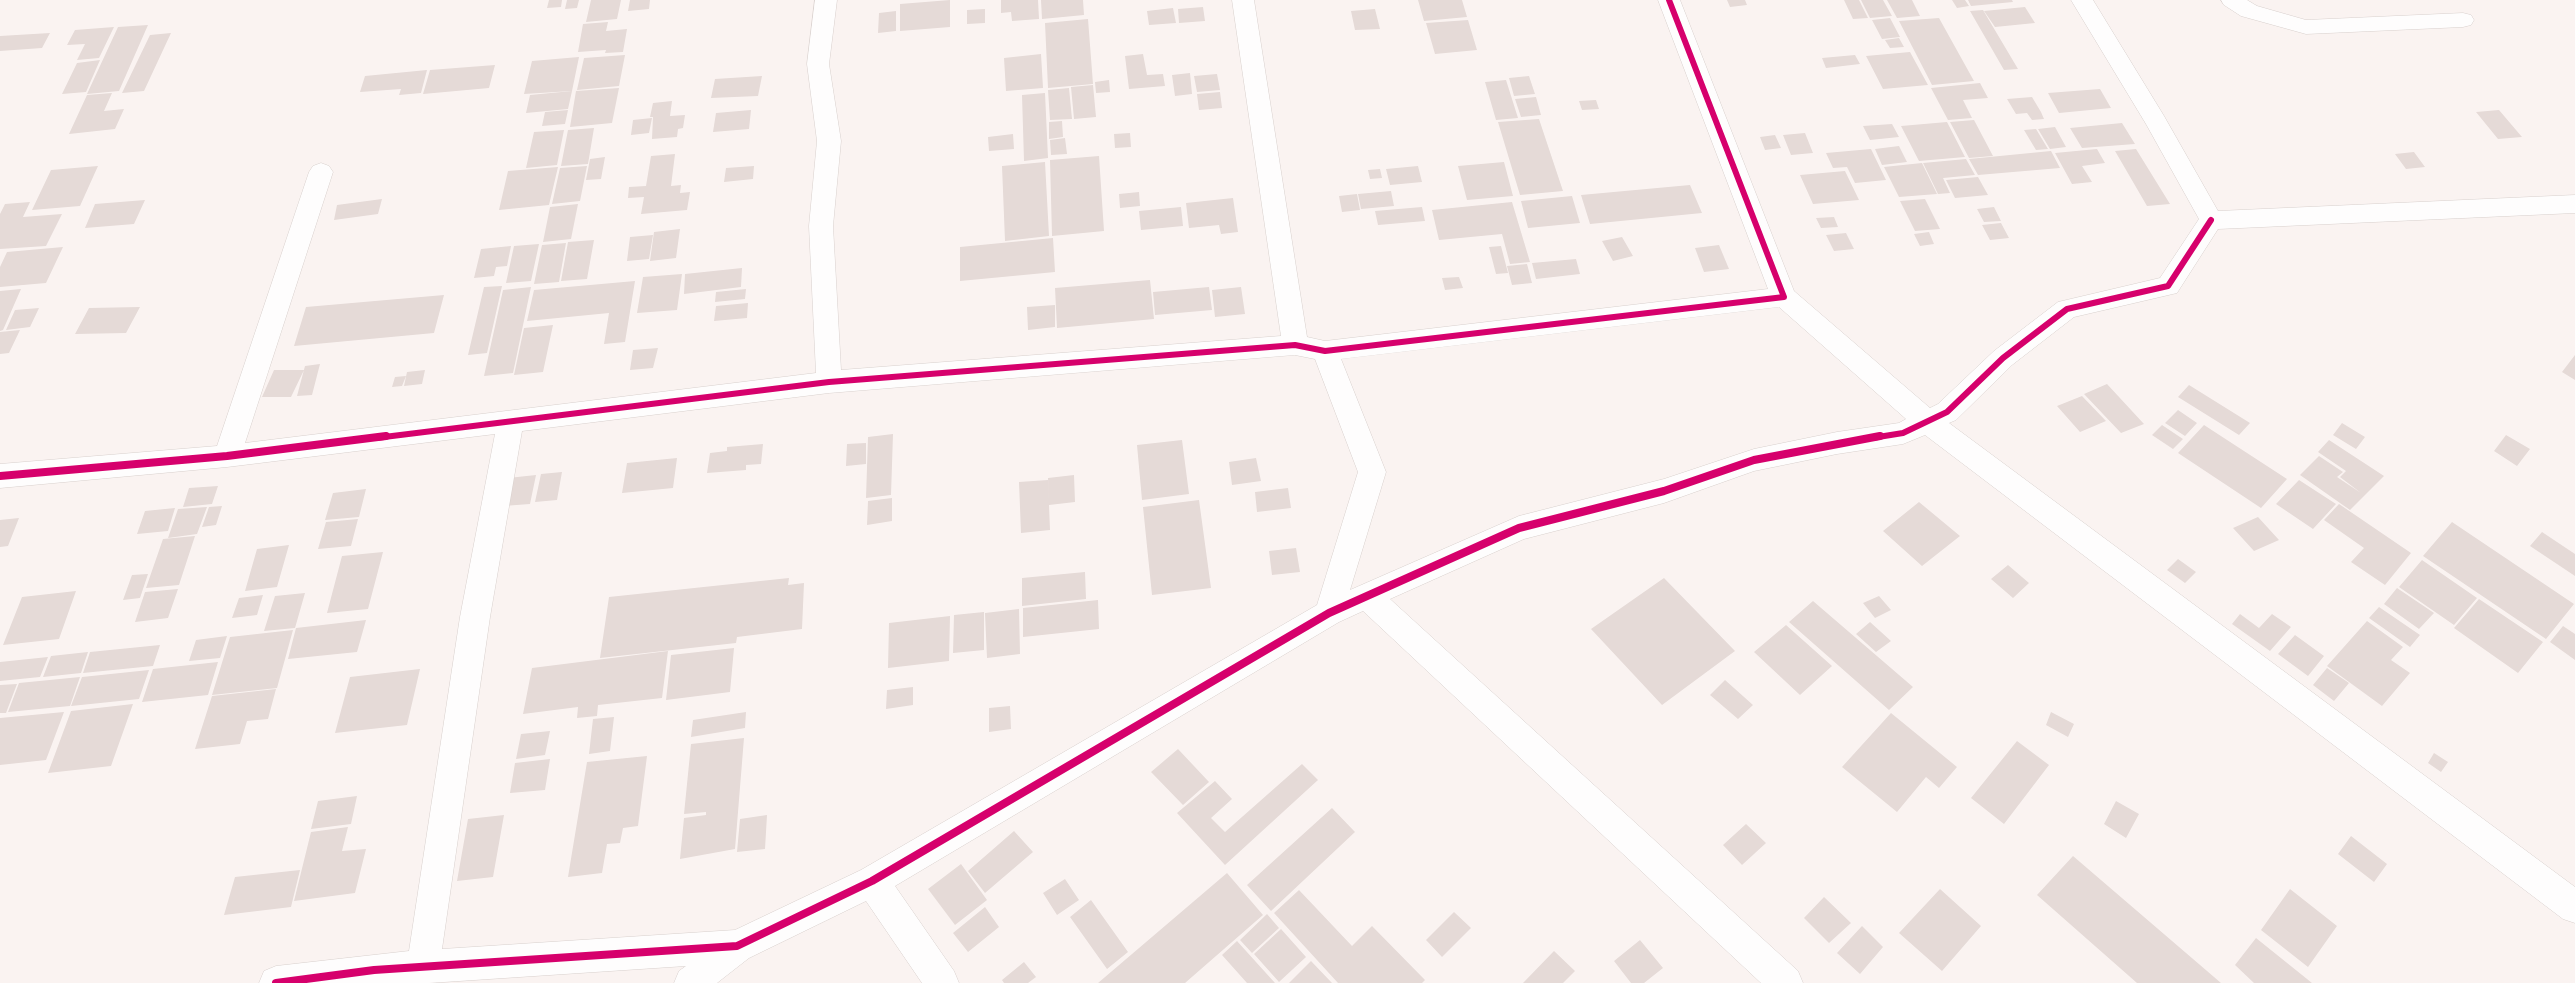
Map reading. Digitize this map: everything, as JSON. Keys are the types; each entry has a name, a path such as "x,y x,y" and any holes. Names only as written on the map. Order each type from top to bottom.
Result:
{"street":[{"path":"826,0 818,64 829,141 822,226 829,382"},
{"path":"1243,0 1296,345"},
{"path":"1669,0 1784,297 1928,422 2575,907"},
{"path":"2082,0 2156,122 2211,220"},
{"path":"2232,0 2249,10 2306,27 2463,20"},
{"path":"226,456 321,172"},
{"path":"2211,220 2575,204"},
{"path":"691,983 737,946 872,881 1328,613 1519,528 1664,490 1754,460 1837,442 1903,433 1928,422 1947,412 2003,358 2068,309 2168,286 2211,220"},
{"path":"0,476 226,456 829,382 1296,345 1326,351 1784,297"},
{"path":"1326,351 1372,472 1328,613"},
{"path":"424,967 475,616 511,420"},
{"path":"1367,596 1786,983"},
{"path":"872,881 942,983"},
{"path":"276,983 374,970 737,946"}],"building":[{"path":"549,0 562,0 561,7 547,8"},
{"path":"567,0 579,0 577,8 565,9"},
{"path":"591,0 621,0 617,19 586,22"},
{"path":"630,0 650,0 649,9 628,11"},
{"path":"950,0 950,27 900,31 900,4"},
{"path":"1001,0 1038,0 1039,19 1012,21 1011,12 1001,13"},
{"path":"1041,0 1083,0 1084,15 1042,19"},
{"path":"1418,0 1462,0 1467,17 1424,21"},
{"path":"1727,0 1745,0 1747,5 1730,7"},
{"path":"1844,0 1859,0 1868,18 1853,19"},
{"path":"1861,0 1883,0 1892,16 1870,18"},
{"path":"1887,0 1912,0 1920,16 1897,18"},
{"path":"1952,0 1965,0 1969,6 1957,8"},
{"path":"1968,0 2012,0 2013,2 1971,6"},
{"path":"1203,7 1205,21 1179,23 1178,9"},
{"path":"2025,7 2035,23 1995,27 1984,11"},
{"path":"1173,8 1176,23 1149,25 1147,11"},
{"path":"985,9 985,23 967,24 967,10"},
{"path":"1375,9 1380,29 1355,30 1351,11"},
{"path":"1983,10 2018,69 2004,70 1970,11"},
{"path":"896,11 896,31 878,33 879,13"},
{"path":"1890,18 1900,37 1882,39 1872,20"},
{"path":"1939,18 1974,81 1932,85 1899,21"},
{"path":"1088,19 1093,84 1048,88 1045,23"},
{"path":"1468,20 1477,50 1435,54 1426,23"},
{"path":"608,22 606,31 627,29 623,52 605,53 606,50 578,52 583,24"},
{"path":"148,25 119,91 87,94 118,27"},
{"path":"114,27 99,58 77,60 85,44 67,45 75,30"},
{"path":"50,33 42,48 0,51 0,36"},
{"path":"171,33 144,91 122,93 150,35"},
{"path":"1899,38 1904,47 1890,48 1885,40"},
{"path":"1910,52 1928,85 1883,89 1866,56"},
{"path":"1041,54 1043,88 1006,91 1004,58"},
{"path":"1143,54 1147,75 1163,74 1165,86 1129,89 1125,56"},
{"path":"625,55 619,86 577,90 584,58"},
{"path":"1855,55 1860,64 1826,68 1822,58"},
{"path":"579,57 572,91 524,94 532,61"},
{"path":"100,60 86,92 62,94 77,63"},
{"path":"495,65 489,88 423,94 430,70"},
{"path":"427,70 421,93 399,95 401,89 360,92 365,76"},
{"path":"1190,73 1192,94 1175,96 1172,75"},
{"path":"1217,74 1220,90 1197,92 1194,76"},
{"path":"762,76 758,96 711,98 715,79"},
{"path":"1529,76 1535,94 1514,96 1509,78"},
{"path":"1109,80 1110,92 1096,93 1095,82"},
{"path":"1506,80 1518,118 1496,120 1485,82"},
{"path":"1980,83 1988,98 1963,100 1972,118 1948,120 1931,88"},
{"path":"1093,85 1096,117 1074,119 1071,87"},
{"path":"619,88 612,123 570,127 576,91"},
{"path":"1069,88 1072,119 1050,120 1048,90"},
{"path":"2100,89 2111,108 2059,113 2048,93"},
{"path":"572,91 568,109 526,113 530,95"},
{"path":"1220,92 1222,108 1199,110 1197,94"},
{"path":"112,93 104,111 124,109 115,129 69,134 87,95"},
{"path":"1045,93 1048,158 1024,161 1022,95"},
{"path":"1536,97 1541,115 1521,117 1515,99"},
{"path":"2032,97 2044,119 2032,120 2027,113 2016,114 2007,99"},
{"path":"1596,100 1599,109 1582,110 1579,101"},
{"path":"672,101 670,116 685,115 683,128 678,129 677,137 652,139 653,117 650,117 653,103"},
{"path":"568,110 565,124 542,126 545,112"},
{"path":"751,110 749,129 713,132 716,113"},
{"path":"2499,110 2522,137 2498,139 2476,112"},
{"path":"652,118 649,133 631,135 633,120"},
{"path":"1539,119 1563,191 1520,195 1498,122"},
{"path":"1974,120 1993,156 1969,158 1950,122"},
{"path":"1062,121 1063,137 1049,139 1049,122"},
{"path":"1947,122 1965,157 1919,161 1901,126"},
{"path":"2122,123 2135,144 2082,148 2070,128"},
{"path":"1892,124 1899,137 1870,140 1863,126"},
{"path":"2055,127 2066,147 2050,149 2038,129"},
{"path":"594,128 588,164 561,166 568,130"},
{"path":"2036,129 2048,149 2036,150 2024,130"},
{"path":"564,130 557,165 526,168 534,132"},
{"path":"1130,133 1131,147 1115,148 1114,134"},
{"path":"1805,133 1813,153 1791,155 1783,135"},
{"path":"1013,134 1014,149 989,151 988,137"},
{"path":"1775,135 1781,148 1765,150 1760,137"},
{"path":"1065,138 1067,154 1051,155 1050,140"},
{"path":"1899,146 1907,162 1882,165 1875,149"},
{"path":"1871,149 1886,180 1855,183 1847,167 1833,168 1826,153"},
{"path":"2097,149 2105,163 2082,166 2092,182 2072,184 2055,153"},
{"path":"2136,149 2170,204 2147,206 2115,151"},
{"path":"2051,151 2060,168 1978,175 1969,159"},
{"path":"2414,152 2425,167 2406,169 2395,154"},
{"path":"675,154 671,186 681,185 680,193 690,192 687,210 641,214 644,197 628,198 629,187 646,186 651,156"},
{"path":"1099,156 1104,231 1052,236 1050,160"},
{"path":"605,157 601,179 586,180 590,159"},
{"path":"1966,159 1975,175 1943,178 1950,193 1938,194 1923,163"},
{"path":"1045,162 1049,236 1005,241 1002,166"},
{"path":"1504,162 1513,196 1467,200 1458,166"},
{"path":"1922,163 1937,194 1899,197 1884,167"},
{"path":"98,166 80,206 32,210 51,170"},
{"path":"587,166 580,201 552,204 560,168"},
{"path":"754,166 753,179 724,182 726,168"},
{"path":"1418,166 1422,182 1390,185 1386,169"},
{"path":"558,167 549,205 499,210 508,171"},
{"path":"1380,169 1382,178 1370,179 1368,170"},
{"path":"1845,171 1859,200 1813,204 1800,175"},
{"path":"1978,177 1988,195 1955,198 1946,180"},
{"path":"1690,185 1702,213 1590,224 1581,195"},
{"path":"1391,191 1394,206 1361,209 1358,194"},
{"path":"1139,192 1140,206 1120,208 1119,194"},
{"path":"1357,194 1360,210 1342,212 1339,196"},
{"path":"1572,196 1580,223 1528,228 1521,201"},
{"path":"1233,198 1238,232 1221,234 1219,225 1189,228 1186,203"},
{"path":"382,199 378,214 334,220 337,205"},
{"path":"1925,199 1940,229 1915,231 1900,201"},
{"path":"145,200 134,224 85,228 95,204"},
{"path":"30,202 23,217 62,214 46,246 0,249 0,214 5,204"},
{"path":"1512,202 1530,262 1510,264 1502,234 1439,240 1432,210"},
{"path":"578,204 571,239 543,242 550,207"},
{"path":"1181,207 1183,226 1141,230 1139,211"},
{"path":"1422,207 1425,221 1378,225 1375,211"},
{"path":"1994,207 2001,221 1984,222 1977,209"},
{"path":"1834,217 1838,227 1821,228 1816,218"},
{"path":"2001,223 2009,238 1990,240 1982,225"},
{"path":"680,229 676,258 650,261 654,232"},
{"path":"1929,232 1934,244 1920,246 1914,234"},
{"path":"1846,233 1854,249 1834,251 1826,235"},
{"path":"653,235 649,259 627,261 630,237"},
{"path":"1622,237 1633,256 1613,261 1602,241"},
{"path":"1053,238 1055,272 960,281 960,247"},
{"path":"594,240 587,279 561,281 568,242"},
{"path":"566,243 559,282 534,284 542,245"},
{"path":"539,244 531,281 506,283 514,246"},
{"path":"1719,245 1729,269 1704,272 1695,248"},
{"path":"511,246 507,266 496,267 494,276 474,278 481,249"},
{"path":"1501,246 1508,273 1496,274 1489,247"},
{"path":"63,247 46,283 0,287 0,267 7,252"},
{"path":"1576,259 1580,274 1536,279 1532,263"},
{"path":"1527,264 1532,283 1512,285 1507,266"},
{"path":"742,268 741,287 684,294 685,274"},
{"path":"682,274 677,310 637,313 643,277"},
{"path":"1459,277 1463,288 1445,290 1442,278"},
{"path":"1150,280 1154,319 1057,328 1055,288"},
{"path":"635,281 625,342 604,344 609,313 527,321 534,290"},
{"path":"502,286 487,353 468,355 484,287"},
{"path":"531,287 513,373 484,376 503,290"},
{"path":"1209,287 1212,310 1155,315 1153,292"},
{"path":"1241,287 1245,314 1215,317 1212,290"},
{"path":"21,289 3,330 0,331 0,291"},
{"path":"746,289 745,299 715,302 716,292"},
{"path":"444,295 434,333 294,346 306,307"},
{"path":"748,303 747,318 714,321 716,306"},
{"path":"1055,305 1055,327 1028,330 1027,307"},
{"path":"140,307 126,333 75,334 89,308"},
{"path":"39,308 30,327 6,330 15,310"},
{"path":"553,325 543,372 514,375 524,328"},
{"path":"20,330 9,353 0,354 0,332"},
{"path":"658,348 653,368 630,370 633,350"},
{"path":"2575,355 2575,380 2562,372"},
{"path":"320,364 312,395 297,396 305,366"},
{"path":"274,370 304,370 291,397 262,397"},
{"path":"425,370 422,384 404,386 407,372"},
{"path":"406,376 402,386 392,387 395,377"},
{"path":"2107,384 2144,424 2121,433 2084,394"},
{"path":"2189,385 2250,423 2239,435 2178,397"},
{"path":"2082,396 2106,421 2080,432 2057,406"},
{"path":"2178,410 2197,423 2185,436 2165,423"},
{"path":"2342,423 2365,437 2356,449 2333,435"},
{"path":"2162,425 2183,439 2173,449 2152,435"},
{"path":"2204,425 2287,479 2261,508 2178,453"},
{"path":"893,434 891,495 866,498 868,437"},
{"path":"2506,435 2530,449 2517,466 2494,451"},
{"path":"1182,440 1189,494 1142,500 1137,445"},
{"path":"2329,440 2384,476 2350,510 2300,475 2319,456 2343,472 2337,477 2361,493 2340,477 2346,471 2318,452"},
{"path":"866,443 866,464 846,466 847,444"},
{"path":"763,444 761,464 746,465 746,470 707,473 710,453 727,451 727,447"},
{"path":"677,458 673,488 622,493 627,463"},
{"path":"1256,458 1261,481 1232,485 1229,462"},
{"path":"562,472 557,500 535,502 541,474"},
{"path":"536,475 530,504 503,506 508,478"},
{"path":"1074,475 1075,502 1049,505 1048,478"},
{"path":"1048,480 1050,530 1021,533 1019,482"},
{"path":"2299,480 2336,504 2313,529 2276,504"},
{"path":"218,486 212,504 183,507 189,488"},
{"path":"1288,488 1291,508 1257,512 1255,492"},
{"path":"366,489 359,517 325,520 333,493"},
{"path":"892,498 892,521 867,525 868,501"},
{"path":"1199,500 1211,588 1152,595 1143,507"},
{"path":"1919,502 1960,536 1922,566 1883,531"},
{"path":"2339,504 2411,553 2385,585 2351,562 2364,548 2324,520"},
{"path":"222,506 216,525 202,527 209,507"},
{"path":"207,507 197,534 168,538 178,509"},
{"path":"175,508 168,531 137,534 145,511"},
{"path":"2258,517 2279,540 2254,551 2233,528"},
{"path":"19,518 8,546 0,547 0,520"},
{"path":"358,519 351,546 318,549 326,522"},
{"path":"2452,522 2574,604 2546,639 2423,556"},
{"path":"2542,532 2575,554 2575,576 2530,546"},
{"path":"195,536 179,585 146,588 163,539"},
{"path":"289,545 277,587 245,591 257,549"},
{"path":"1296,548 1300,572 1272,575 1269,551"},
{"path":"383,552 368,609 327,613 342,556"},
{"path":"2178,559 2196,572 2185,583 2167,570"},
{"path":"2422,560 2477,598 2454,625 2399,587"},
{"path":"2008,565 2029,583 2013,598 1991,579"},
{"path":"1085,572 1086,599 1022,606 1022,578"},
{"path":"148,574 140,598 123,600 132,575"},
{"path":"789,578 788,585 804,583 802,629 737,637 736,643 600,658 609,597"},
{"path":"1664,578 1735,651 1662,705 1591,629"},
{"path":"2397,588 2434,613 2419,629 2384,604"},
{"path":"178,589 168,618 135,622 145,592"},
{"path":"76,591 59,639 3,645 22,597"},
{"path":"305,593 295,628 264,631 275,596"},
{"path":"263,595 257,615 232,618 239,598"},
{"path":"1879,596 1891,610 1875,618 1863,603"},
{"path":"2479,599 2543,642 2518,673 2454,628"},
{"path":"1098,600 1099,629 1023,637 1023,608"},
{"path":"1813,601 1913,687 1889,710 1789,622"},
{"path":"2379,607 2420,635 2410,647 2369,618"},
{"path":"1019,609 1020,654 987,658 985,613"},
{"path":"984,612 984,650 953,653 954,615"},
{"path":"2240,614 2259,628 2272,614 2291,627 2270,651 2232,624"},
{"path":"950,616 949,661 888,668 889,623"},
{"path":"366,620 357,652 288,659 296,628"},
{"path":"2367,621 2403,647 2391,660 2410,673 2382,706 2327,666"},
{"path":"1870,622 1891,641 1876,652 1856,634"},
{"path":"1786,625 1832,666 1800,695 1754,652"},
{"path":"2563,626 2575,634 2575,660 2550,642"},
{"path":"293,630 277,688 212,695 230,637"},
{"path":"2295,635 2324,656 2308,676 2278,654"},
{"path":"227,636 220,658 189,661 196,640"},
{"path":"160,645 153,666 83,673 90,652"},
{"path":"734,648 730,692 666,700 671,655"},
{"path":"668,651 662,698 598,705 597,716 577,718 578,707 523,714 532,668"},
{"path":"88,652 81,673 43,677 51,656"},
{"path":"48,657 40,677 0,681 0,662"},
{"path":"218,662 208,695 142,702 153,669"},
{"path":"2327,668 2349,683 2334,701 2313,685"},
{"path":"420,669 407,725 335,733 350,677"},
{"path":"149,670 139,699 71,706 82,677"},
{"path":"80,677 70,706 8,712 19,683"},
{"path":"1725,680 1753,705 1738,719 1710,695"},
{"path":"17,684 6,713 0,713 0,685"},
{"path":"913,687 913,705 886,709 887,690"},
{"path":"276,689 268,719 247,721 240,744 195,749 212,696"},
{"path":"133,704 111,766 48,773 71,711"},
{"path":"1010,706 1011,729 989,732 989,708"},
{"path":"64,712 46,760 0,765 0,718"},
{"path":"746,712 745,728 691,737 693,720"},
{"path":"2051,712 2074,724 2068,737 2046,725"},
{"path":"1891,713 1957,767 1939,788 1926,777 1897,812 1842,767"},
{"path":"614,717 610,751 589,754 593,719"},
{"path":"550,731 545,755 516,759 521,734"},
{"path":"744,738 735,849 680,859 684,818 706,815 706,812 684,814 691,744"},
{"path":"2017,741 2049,765 2004,824 1971,798"},
{"path":"1178,749 1209,782 1183,805 1151,772"},
{"path":"2434,753 2448,762 2441,772 2428,763"},
{"path":"647,756 638,826 623,828 620,843 607,844 602,873 568,877 587,762"},
{"path":"550,759 545,790 510,793 515,763"},
{"path":"1302,764 1318,780 1225,865 1177,813 1215,781 1232,799 1211,818 1225,832"},
{"path":"357,796 351,824 311,829 318,801"},
{"path":"2116,801 2139,814 2126,838 2104,824"},
{"path":"1332,808 1355,832 1271,911 1247,885"},
{"path":"504,815 493,877 457,881 468,819"},
{"path":"767,815 765,849 737,852 740,819"},
{"path":"1746,824 1766,843 1742,865 1723,845"},
{"path":"348,827 342,851 366,849 355,893 294,901 311,832"},
{"path":"1014,831 1033,852 985,893 968,871"},
{"path":"2351,836 2387,864 2374,882 2338,854"},
{"path":"2073,856 2221,983 2137,983 2037,895"},
{"path":"961,864 987,900 955,925 928,889"},
{"path":"300,870 291,907 224,915 235,877"},
{"path":"1227,873 1263,915 1185,983 1098,983"},
{"path":"1065,879 1079,900 1057,915 1043,893"},
{"path":"1940,889 1981,926 1942,971 1899,933"},
{"path":"2290,889 2337,926 2308,967 2261,930"},
{"path":"1299,890 1352,946 1372,926 1425,980 1422,983 1338,983 1274,913"},
{"path":"1824,897 1851,923 1829,943 1804,918"},
{"path":"1091,900 1128,952 1107,969 1070,917"},
{"path":"985,907 999,927 968,952 953,933"},
{"path":"1454,912 1471,928 1442,957 1426,940"},
{"path":"1267,914 1279,928 1252,953 1240,940"},
{"path":"1862,926 1883,947 1860,974 1837,953"},
{"path":"1281,929 1306,957 1279,982 1254,954"},
{"path":"2256,938 2312,983 2254,983 2235,965"},
{"path":"1640,940 1663,968 1644,983 1631,983 1614,961"},
{"path":"1237,941 1275,983 1247,983 1222,955"},
{"path":"1554,951 1575,971 1563,983 1523,983"},
{"path":"1311,961 1332,983 1289,983"},
{"path":"1024,962 1036,977 1028,983 1004,983 1002,980"}],"cycle path":[{"path":"0,476 227,456 829,382 1295,345 1325,351 1784,297 1669,0"},
{"path":"276,983 374,970 737,946 872,881 1329,613 1519,528 1664,491 1754,460 1837,443 1903,433 1947,412 2003,358 2067,309 2168,286 2211,220"}]}
